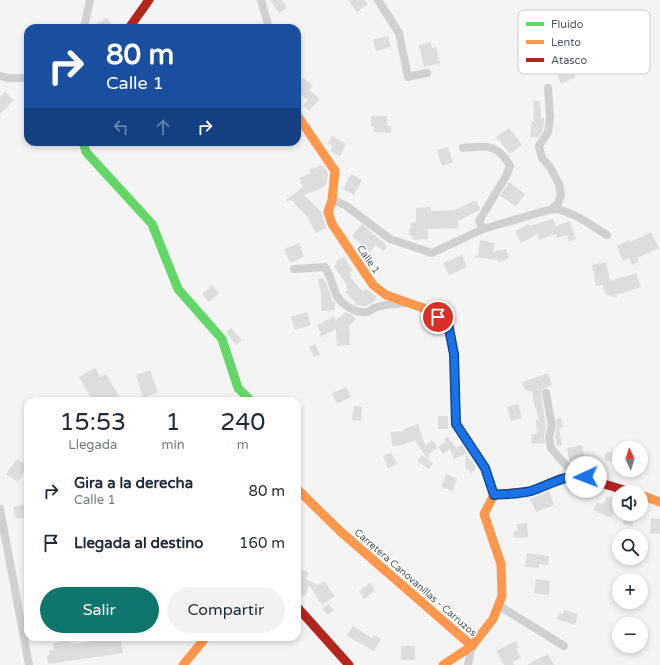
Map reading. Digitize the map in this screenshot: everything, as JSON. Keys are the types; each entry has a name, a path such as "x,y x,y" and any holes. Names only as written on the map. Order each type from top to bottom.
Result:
{"street":[{"path":"85,24 90,0"},
{"path":"132,24 149,0"},
{"path":"261,0 268,24"},
{"path":"378,0 399,33 408,77 427,73"},
{"path":"0,76 8,78 24,78"},
{"path":"548,88 550,117 548,132 539,146 542,158 550,167 559,184 561,195 558,203 552,209"},
{"name":"Calle 1","path":"301,121 334,171 332,200 328,212 332,224 373,285 386,295 426,309 448,324 454,354 456,424 485,468 494,495"},
{"path":"84,146 86,152 152,224 178,289 222,339 238,388 247,397"},
{"path":"463,148 486,146 498,151 506,159 510,166 506,176 479,221 484,229"},
{"path":"332,200 345,205 390,239 432,253 484,229 552,209 560,209 571,214 607,235"},
{"path":"294,269 325,267 330,274 337,295 342,303 361,312 367,312 384,305 408,302"},
{"path":"546,393 552,426 549,437 552,448 561,460 577,476"},
{"path":"494,495 531,491 560,479 577,476 612,487"},
{"name":"Carretera Canovanillas - Carruzos","path":"301,493 341,532 472,646 493,619 502,596 501,564 484,514 494,495"},
{"path":"648,498 660,502"},
{"path":"0,509 24,638"},
{"path":"498,605 564,646"},
{"path":"301,612 349,665"},
{"path":"25,641 29,665"},
{"path":"182,665 203,641"},
{"path":"443,665 472,646"},
{"path":"468,665 472,646"}],"building":[{"path":"270,0 282,0 287,8 279,13"},
{"path":"348,0 365,0 368,4 357,12"},
{"path":"107,17 111,24 96,24"},
{"path":"388,36 391,47 376,51 373,40"},
{"path":"430,42 432,48 436,47 440,63 424,67 419,45"},
{"path":"557,74 575,74 576,77 561,84"},
{"path":"301,77 313,85 309,90 320,99 309,111 303,105 308,100 301,95"},
{"path":"5,92 14,100 0,114 0,97"},
{"path":"533,101 540,101 541,118 544,118 543,130 538,138 530,137 532,121 534,121"},
{"path":"371,116 387,116 387,126 391,126 391,133 374,132 374,126 371,126"},
{"path":"509,128 522,145 510,154 496,137"},
{"path":"332,136 346,144 340,156 330,151 333,146 328,143"},
{"path":"448,147 453,162 442,166 437,150"},
{"path":"322,165 328,173 327,183 322,188 304,195 321,212 326,228 316,233 307,216 291,200 287,202 286,200 303,187 299,178 311,173 309,170"},
{"path":"351,174 362,180 354,195 343,189"},
{"path":"509,182 525,194 516,206 500,196"},
{"path":"476,200 480,209 458,221 459,228 428,229 428,239 413,240 412,236 409,235 411,223 416,222 416,208 431,207 431,211 455,210"},
{"path":"553,219 556,226 570,221 576,239 569,241 567,235 557,238 556,234 539,240 538,234 521,243 515,231 529,224 530,226"},
{"path":"362,224 387,246 383,251 376,245 370,252 352,236"},
{"path":"651,232 659,248 637,258 639,262 632,265 629,258 623,261 617,246 629,240 630,242"},
{"path":"480,240 495,243 493,252 506,249 509,258 498,263 498,260 474,257 478,255"},
{"path":"299,243 304,257 290,263 284,249"},
{"path":"462,255 467,267 449,275 443,263"},
{"path":"344,257 353,271 350,272 352,275 350,277 363,292 365,288 377,297 374,302 366,306 355,305 354,304 356,303 345,292 348,290 347,285 334,266 337,264 336,261"},
{"path":"606,262 610,281 636,273 641,287 616,295 617,298 605,294 603,285 596,286 592,265"},
{"path":"324,278 333,302 335,302 335,310 321,311 321,294 318,279"},
{"path":"212,285 219,293 209,302 202,294"},
{"path":"307,312 311,325 295,330 291,317"},
{"path":"346,312 356,319 349,326 350,345 337,346 336,329 320,337 319,335 321,333 317,325 335,316 335,321"},
{"path":"231,328 242,340 236,345 226,332"},
{"path":"315,344 320,354 314,357 309,347"},
{"path":"96,368 100,377 106,374 119,396 91,397 79,377"},
{"path":"150,370 158,392 143,397 136,375"},
{"path":"548,373 552,386 542,389 541,394 546,426 544,436 545,444 531,443 532,434 537,434 536,420 539,420 532,391 525,390 522,382"},
{"path":"346,387 351,397 337,404 332,393"},
{"path":"518,404 522,418 511,421 507,407"},
{"path":"354,406 362,407 361,421 352,420"},
{"path":"438,416 448,416 448,429 438,429"},
{"path":"561,418 563,427 559,428 562,445 557,446 555,437 557,427 556,419"},
{"path":"418,424 425,445 432,440 438,448 428,454 429,457 427,458 415,440 402,445 392,446 391,432 404,431 403,429"},
{"path":"448,437 456,448 462,445 467,453 454,459 450,449 443,454 438,447 446,441 444,439"},
{"path":"582,445 585,459 571,462 569,460 567,448"},
{"path":"607,451 612,452 612,462 604,460"},
{"path":"391,452 397,464 388,468 383,456"},
{"path":"422,455 433,463 429,469 417,461"},
{"path":"466,455 470,458 476,468 471,473 465,467"},
{"path":"17,459 24,463 24,472 18,482 6,474"},
{"path":"446,474 457,479 453,491 441,487"},
{"path":"549,491 554,505 536,512 530,499"},
{"path":"607,496 612,498 611,518 593,510 597,502 603,504"},
{"path":"24,504 24,518 16,519 13,507"},
{"path":"651,518 660,519 660,534 650,533"},
{"path":"623,521 633,521 632,526 623,524"},
{"path":"527,523 528,537 514,538 513,531 517,531 517,524"},
{"path":"527,553 549,556 548,565 539,564 539,568 525,567"},
{"path":"301,570 309,573 306,579 318,585 324,581 335,596 322,605 309,585 305,596 301,595"},
{"path":"536,579 550,581 549,595 534,593"},
{"path":"370,583 375,591 364,599 359,591"},
{"path":"328,604 334,610 328,615 322,609"},
{"path":"564,610 578,614 575,625 557,619 559,613 563,614"},
{"path":"353,626 372,638 374,635 381,639 374,651 347,636"},
{"path":"68,641 73,644 93,641 121,641 123,653 48,664 47,656 50,655 49,650 54,650 53,643"},
{"path":"516,641 519,647 516,649 521,658 513,662 514,665 504,665 496,651"},
{"path":"401,646 415,646 415,660 401,660"},
{"path":"548,654 554,665 527,665"}],"traffic: fast":[{"path":"84,146 86,152 152,224 178,289 222,339 238,388 247,397"},
{"path":"455,386 456,424 485,468 494,495"}],"traffic: slow":[{"path":"301,121 335,171 332,200 328,212 332,224 373,285 386,295 426,309 449,325 454,354 455,386"},
{"path":"301,493 341,532 472,646"},
{"path":"443,665 472,646 493,619 502,596 501,564 484,514 494,495"},
{"path":"648,498 660,502"},
{"path":"183,665 203,641"}],"traffic: jam":[{"path":"132,24 149,0"},
{"path":"494,495 531,491 560,479 577,476 612,486"},
{"path":"301,611 349,665"}],"route":[{"path":"438,317 448,324 454,354 456,424 485,468 494,495 531,491 560,479 577,476 586,477"}]}
